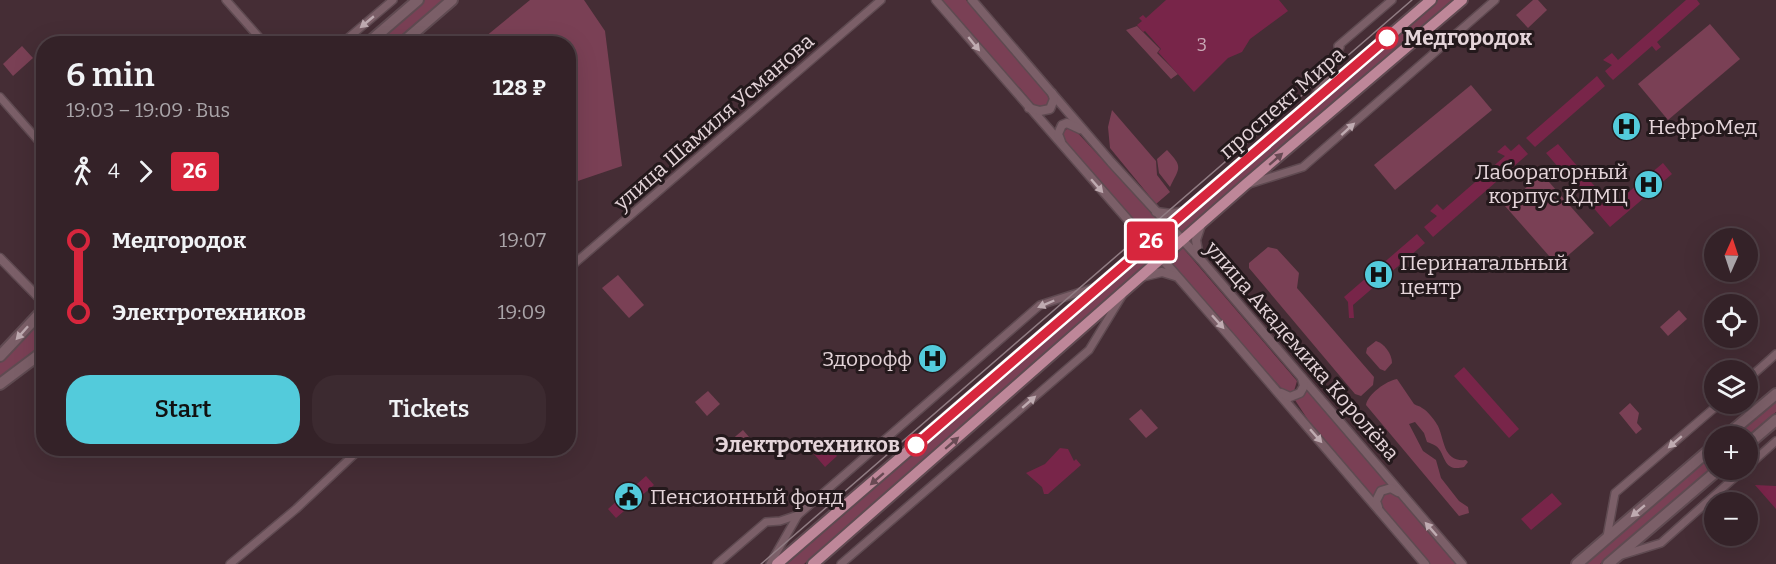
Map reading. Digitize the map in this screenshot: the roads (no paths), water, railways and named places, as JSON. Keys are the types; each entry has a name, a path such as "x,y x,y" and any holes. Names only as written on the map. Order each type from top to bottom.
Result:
{"main road":[{"path":"376,36 418,0"},
{"path":"411,36 452,0"},
{"name":"проспект Мира","path":"777,564 1431,0"},
{"name":"проспект Мира","path":"813,564 1246,184 1462,0"},
{"path":"0,356 36,318"},
{"path":"0,384 36,357"},
{"path":"1738,426 1776,394"},
{"path":"1758,435 1776,420"},
{"path":"1577,564 1704,455"},
{"path":"1613,560 1706,480"}],"street":[{"path":"226,0 258,36"},
{"path":"350,36 393,0"},
{"name":"улица Шамиля Усманова","path":"576,262 881,0"},
{"path":"936,0 1425,564"},
{"name":"улица Академика Королёва","path":"972,0 1462,564"},
{"path":"1313,102 1340,47 1338,46 1392,0"},
{"path":"1246,184 1303,167 1496,0"},
{"path":"1029,108 1040,111 1050,109 1054,99 1052,93"},
{"path":"0,97 36,138"},
{"path":"1062,146 1058,134 1062,125 1067,123 1076,126 1092,139"},
{"path":"1155,212 1171,214 1188,210"},
{"path":"1127,261 1135,251 1136,243 1132,225"},
{"path":"1200,260 1196,240 1201,225"},
{"path":"0,258 36,295"},
{"path":"1141,277 1162,272 1179,278"},
{"path":"717,564 766,522 780,521 798,514 1040,305 1101,286"},
{"path":"842,564 1089,350 1123,294"},
{"path":"1758,370 1776,354"},
{"path":"1278,392 1290,397 1296,396 1303,388 1302,378"},
{"path":"1607,537 1615,493 1707,414"},
{"path":"1758,457 1776,441"},
{"path":"230,564 293,512 352,456"},
{"path":"1613,560 1661,543 1732,480"},
{"path":"1378,509 1376,501 1381,491 1391,488 1401,494"},
{"path":"770,564 798,514"}],"tram line":[{"path":"761,564 1412,0"}],"place":[{"name":"Медгородок","path":"1387,38"},
{"name":"НефроМед","path":"1627,127"},
{"name":"Лабораторный корпус КДМЦ","path":"1649,184"},
{"name":"Перинатальный центр","path":"1379,275"},
{"name":"Здорофф","path":"933,359"},
{"name":"Электротехников","path":"916,445"},
{"name":"Пенсионный фонд","path":"629,497"}]}
